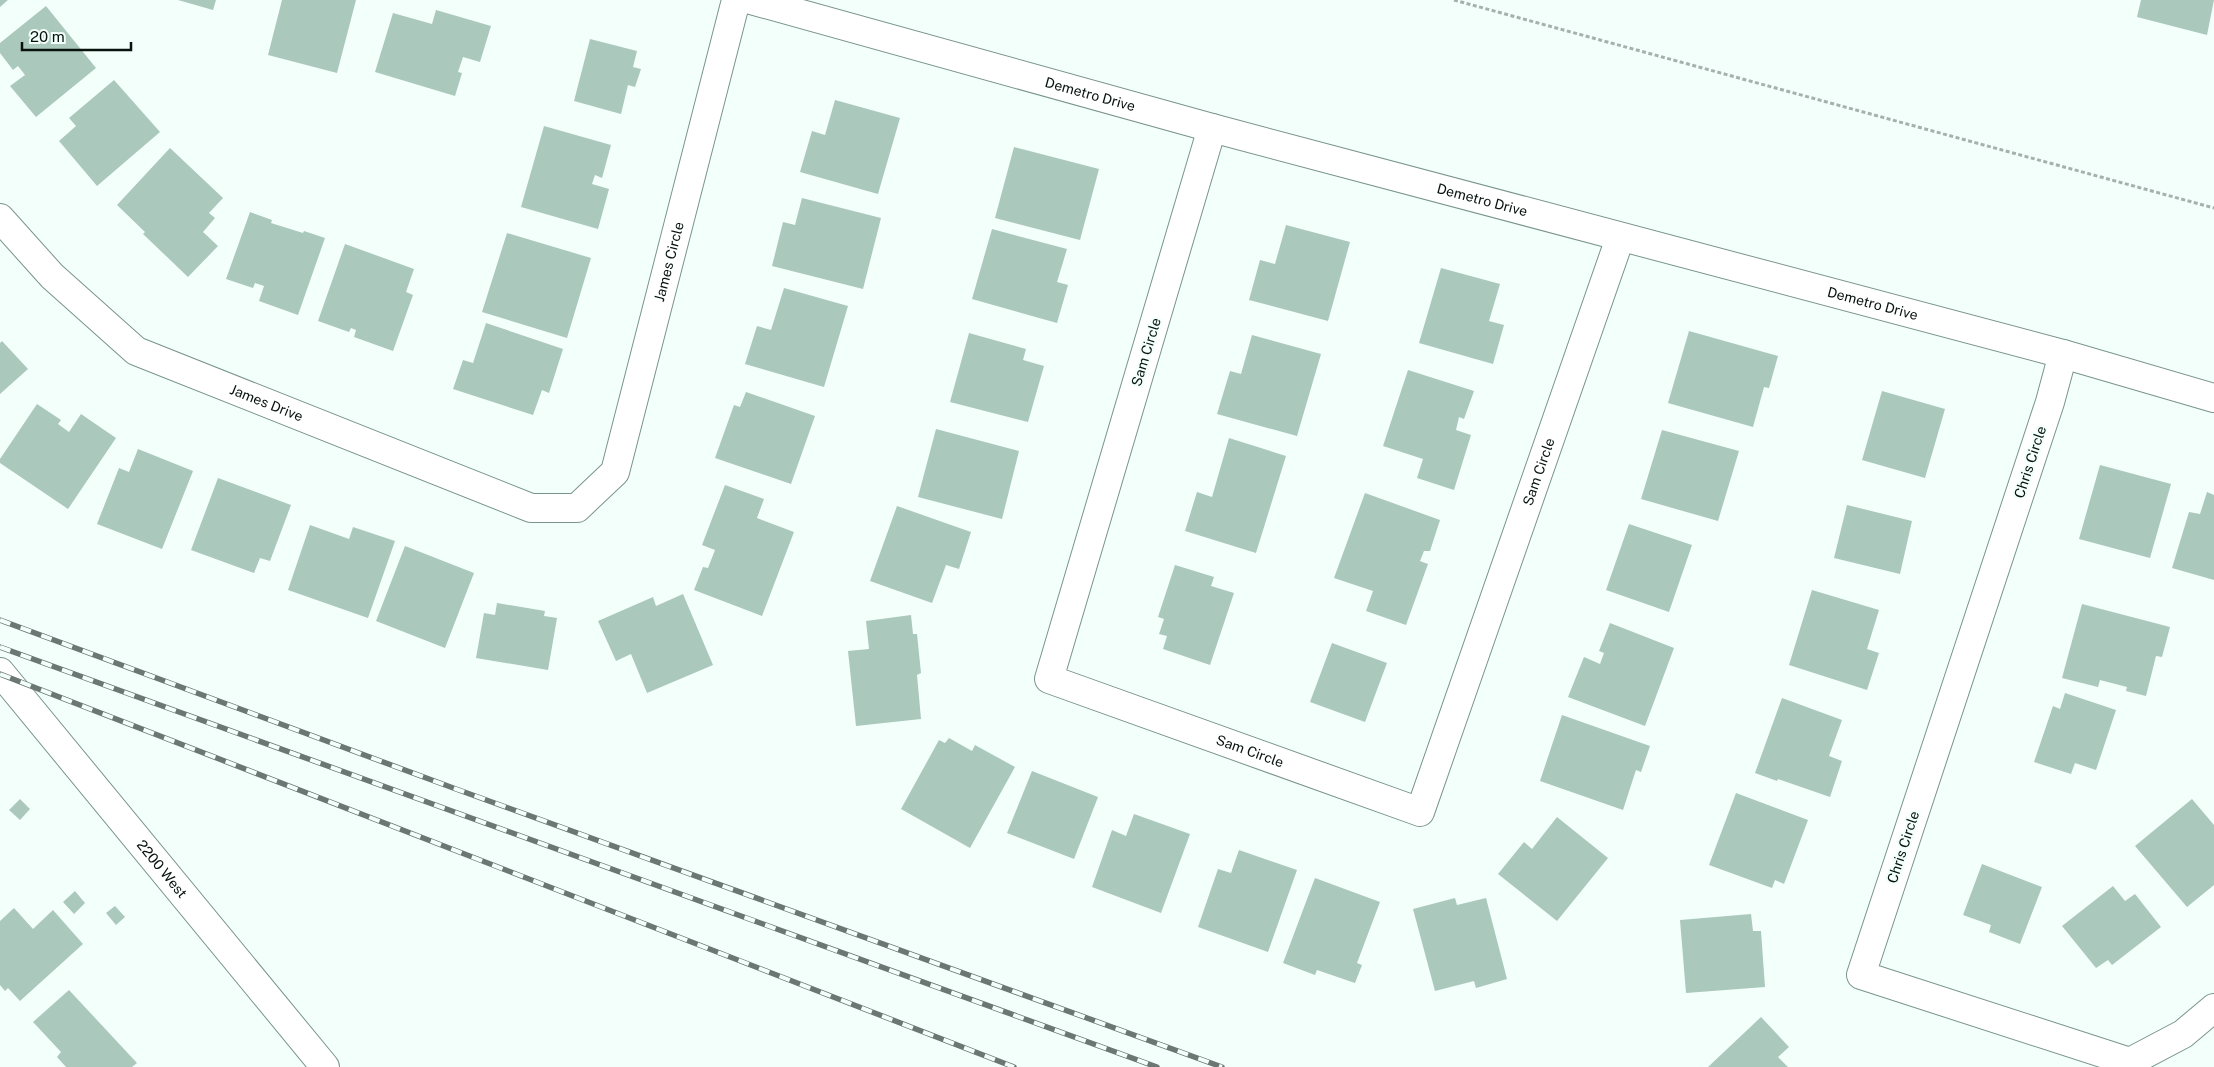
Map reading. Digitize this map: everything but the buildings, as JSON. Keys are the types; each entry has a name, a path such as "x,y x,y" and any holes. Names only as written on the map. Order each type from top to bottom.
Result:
{"street":[{"name":"James Circle","path":"577,508 615,472 736,0"},
{"name":"Demetro Drive","path":"751,0 1212,128 1620,238 2063,354 2214,398"},
{"name":"Sam Circle","path":"1212,128 1049,679 1420,812 1620,238"},
{"name":"James Drive","path":"0,218 52,276 136,351 531,508 577,508"},
{"name":"Chris Circle","path":"2063,354 2050,402 1861,974 2130,1062 2184,1034 2214,1008"},
{"name":"2200 West","path":"0,672 325,1067"}],"path":[{"path":"1454,0 2214,208"}],"railway":[{"path":"0,620 456,789 1222,1067"},
{"path":"0,647 1157,1067"},
{"path":"0,674 1014,1067"}]}
